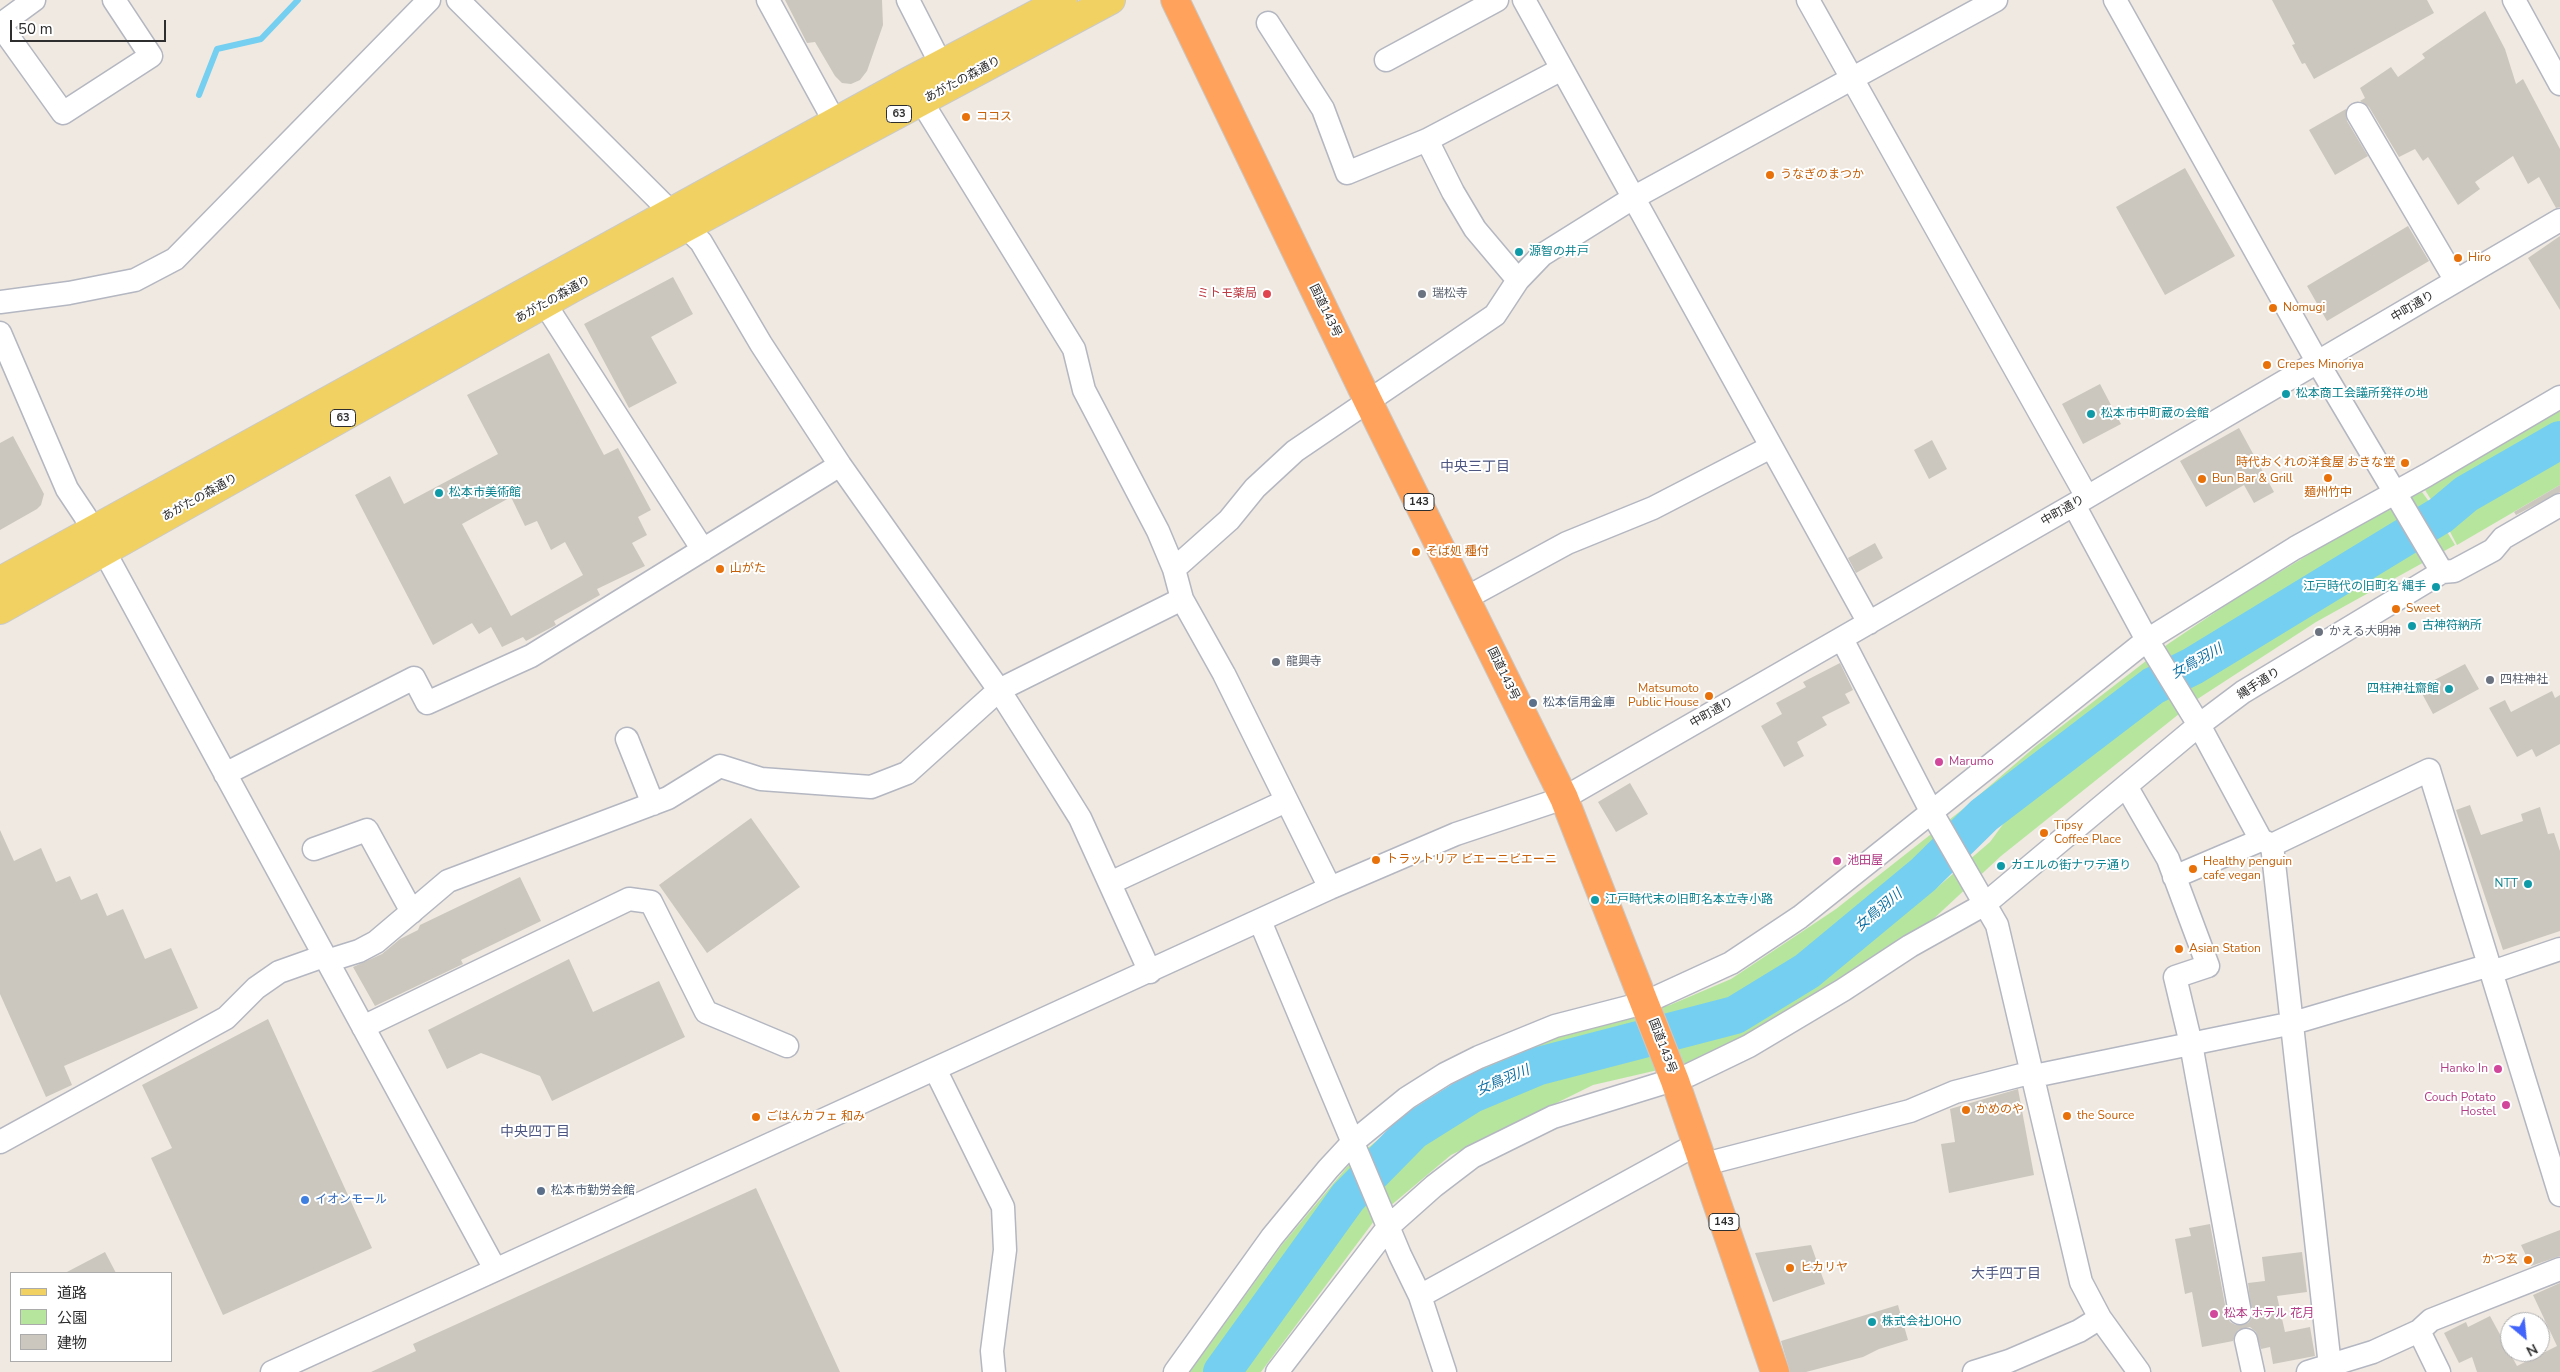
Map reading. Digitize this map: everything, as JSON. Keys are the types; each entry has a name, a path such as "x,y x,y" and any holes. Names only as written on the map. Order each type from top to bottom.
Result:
{"highway":[{"name":"国道143号","path":"1175,0 1368,401 1564,798 1674,1077 1775,1372"}],"main road":[{"name":"あがたの森通り","path":"0,610 98,541 539,295 946,75 1063,0"},
{"name":"あがたの森通り","path":"946,75 1112,0"},
{"name":"あがたの森通り","path":"0,581 98,541"}],"street":[{"path":"34,0 0,25 63,113 151,56 114,0"},
{"path":"0,302 69,293 135,280 175,259 429,0"},
{"path":"458,0 701,242 756,336 840,465 999,690 1080,818 1150,972"},
{"path":"768,0 840,133"},
{"path":"908,0 946,75"},
{"path":"1386,60 1497,0"},
{"path":"1524,0 1869,623"},
{"path":"1808,0 2080,501 2150,645 2267,843 2292,1022 2330,1366"},
{"path":"1174,569 1229,520 1255,488 1295,451 1495,315 1518,280 1542,255 1633,198 1996,0"},
{"path":"2115,0 2318,363 2438,566"},
{"path":"2514,0 2560,84"},
{"path":"1268,23 1323,109 1348,173 1427,140 1562,68"},
{"path":"915,92 1074,349 1084,390 1158,531 1174,569 1182,599 1224,674 1330,888"},
{"path":"2358,114 2456,281"},
{"path":"1427,140 1453,192 1475,229 1518,280"},
{"name":"中町通り","path":"272,1372 1150,972 1330,888 1456,834 1564,798 2318,363 2560,220"},
{"path":"539,295 703,550"},
{"path":"0,333 67,489 98,541 495,1269"},
{"path":"1175,1372 1272,1237 1328,1169 1407,1098 1445,1074 1479,1057 1555,1026 1646,1007 1731,963 1795,921 1894,844 1934,818 2150,645 2237,583 2398,499 2560,397"},
{"path":"1466,598 1567,543 1653,508 1771,447"},
{"path":"225,774 414,678 427,702 531,656 840,465"},
{"name":"縄手通り","path":"1277,1372 1388,1222 1472,1157 1561,1114 1674,1077 1749,1046 1843,990 1910,946 2126,786 2195,719 2244,692 2438,566 2454,571 2493,550 2503,538 2560,505"},
{"path":"0,1142 226,1018 256,988 279,972 359,951 376,942 448,881 668,798 720,766 761,779 871,787 907,773 999,690 1182,599"},
{"path":"1842,639 1934,818 1997,925 2034,1074 2081,1282 2100,1318 2139,1372"},
{"path":"627,739 653,804"},
{"path":"2174,877 2267,843 2429,770 2560,1195"},
{"path":"2126,786 2168,859 2208,966 2176,977 2191,1044 2240,1313"},
{"path":"1110,883 1286,801"},
{"path":"314,849 367,830 412,912"},
{"path":"364,1027 629,899 651,902 706,1012 787,1046"},
{"path":"1260,921 1420,1296 1445,1372"},
{"path":"1420,1296 1701,1154 1910,1111 1955,1092 2034,1074 2191,1044 2292,1022 2560,949"},
{"path":"935,1069 1003,1207 1005,1250 992,1350 994,1372"},
{"path":"2308,1372 2373,1352 2419,1331 2431,1320 2560,1269"},
{"path":"1974,1372 2010,1367 2100,1318"},
{"path":"2419,1331 2438,1372"},
{"path":"2246,1340 2253,1372"}],"green space":[{"path":"2560,410 2560,426 2496,461 2435,506 2425,490"},
{"path":"2560,451 2560,485 2457,545 2448,528 2462,514 2506,490 2522,471"},
{"path":"2422,492 2433,507 2405,530 2191,662 2154,680 1972,819 1921,870 1803,965 1733,1007 1675,1017 1644,1029 1539,1059 1471,1089 1409,1127 1380,1156 1317,1234 1217,1372 1190,1372 1281,1246 1353,1160 1427,1100 1482,1068 1561,1036 1670,1005 1731,979 1836,909 1963,809 2036,746 2168,644 2232,601 2369,518"},
{"path":"2446,530 2455,545 2316,622 2199,698 2001,856 1928,924 1773,1024 1697,1061 1593,1085 1451,1155 1377,1217 1261,1372 1232,1372 1375,1174 1431,1126 1483,1095 1541,1073 1628,1054 1671,1049 1768,1012 1933,891 1990,842 2015,808 2065,761 2167,692 2192,683 2346,584 2412,554"}],"building":[{"path":"785,0 882,0 883,25 867,71 860,80 851,84 842,83 835,76 815,42 807,43"},
{"path":"2272,0 2427,0 2434,13 2314,79 2305,63 2302,64 2292,45 2295,44"},
{"path":"2485,11 2505,49 2516,84 2523,79 2560,149 2560,207 2556,208 2539,177 2528,184 2513,156 2475,182 2480,189 2458,205 2428,157 2423,161 2415,149 2399,157 2369,107 2360,101 2365,98 2360,88 2391,67 2398,77 2425,58 2422,54"},
{"path":"2346,109 2347,121 2368,156 2335,175 2309,130"},
{"path":"2185,168 2235,256 2165,295 2116,207"},
{"path":"2408,226 2429,261 2327,321 2307,286"},
{"path":"2560,236 2560,310 2528,258"},
{"path":"673,277 693,314 651,337 677,383 629,408 584,324"},
{"path":"549,353 604,455 618,448 651,510 638,517 647,535 632,543 645,566 597,589 600,595 554,621 556,625 526,641 523,637 502,647 491,627 479,634 472,623 433,645 355,495 390,476 404,504 498,454 467,395","holes":["511,497 525,526 537,521 551,550 565,542 583,575 511,616 462,524"]},
{"name":"松本市中町蔵の会館","path":"2100,384 2121,424 2083,444 2062,404"},
{"path":"2239,428 2274,492 2254,503 2244,485 2206,507 2180,461"},
{"path":"13,436 44,494 41,505 37,509 0,530 0,443"},
{"path":"1932,440 1947,469 1929,479 1914,450"},
{"path":"2560,485 2560,492 2516,515 2514,512"},
{"path":"1875,543 1883,558 1856,573 1848,558"},
{"path":"1840,663 1853,690 1845,694 1850,703 1822,717 1827,725 1797,742 1804,756 1784,767 1761,726 1782,714 1776,703 1806,687 1803,682"},
{"name":"四柱神社齋館","path":"2465,664 2479,689 2433,714 2419,688"},
{"path":"2552,691 2555,698 2560,695 2560,744 2536,757 2532,749 2517,757 2489,708 2505,700 2511,712"},
{"path":"1630,783 1648,814 1616,832 1598,802"},
{"name":"NTT","path":"2470,805 2481,835 2523,821 2521,814 2540,807 2548,834 2554,833 2560,851 2560,931 2503,950 2456,810"},
{"path":"751,818 800,887 707,953 659,885"},
{"path":"0,830 14,861 41,848 56,882 70,876 81,900 97,893 107,916 123,909 145,959 171,948 198,1008 64,1066 72,1085 46,1097 0,994"},
{"path":"520,877 541,921 461,960 463,964 375,1006 353,967 382,954 400,939 418,930 420,925"},
{"path":"569,959 593,1012 659,981 685,1037 552,1101 540,1076 481,1053 447,1069 428,1030"},
{"path":"268,1019 372,1248 223,1315 151,1158 172,1148 142,1085"},
{"path":"2018,1089 2034,1175 1949,1193 1941,1144 1955,1142 1950,1109"},
{"path":"756,1188 840,1372 371,1372 416,1351 413,1344"},
{"path":"2210,1224 2227,1315 2230,1322 2236,1325 2248,1323 2252,1318 2248,1283 2265,1281 2262,1257 2302,1252 2307,1292 2277,1296 2285,1332 2310,1327 2315,1356 2273,1364 2270,1347 2261,1349 2256,1332 2250,1327 2238,1330 2233,1341 2202,1347 2192,1292 2185,1294 2175,1239 2191,1236 2189,1228"},
{"path":"2560,1230 2560,1256 2531,1266 2521,1245"},
{"name":"ヒカリヤ","path":"1811,1245 1825,1284 1773,1302 1755,1253"},
{"path":"105,1252 115,1272 67,1272"},
{"path":"2560,1283 2560,1372 2477,1372 2472,1357 2459,1363 2444,1333 2466,1322 2468,1327 2490,1316 2500,1335 2500,1362 2515,1362 2517,1366 2525,1362 2550,1362 2550,1350 2557,1346 2550,1331 2550,1312 2541,1312 2533,1295"},
{"name":"株式会社JOHO","path":"1898,1305 1908,1340 1879,1349 1863,1357 1806,1372 1790,1372 1781,1341"}],"waterway":[{"path":"199,95 217,49 261,39 298,0"},
{"name":"女鳥羽川","path":"1222,1372 1348,1197 1413,1131 1472,1094 1539,1066 1735,1015 1807,971 1923,875 1984,815 2153,686 2193,666 2441,515 2466,494 2560,440"}],"place":[{"name":"ココス","path":"966,117"},
{"name":"うなぎのまつか","path":"1770,175"},
{"name":"源智の井戸","path":"1519,252"},
{"name":"Hiro","path":"2458,258"},
{"name":"ミトモ薬局","path":"1267,294"},
{"name":"瑞松寺","path":"1422,294"},
{"name":"Nomugi","path":"2273,308"},
{"name":"Crepes Minoriya","path":"2267,365"},
{"name":"松本商工会議所発祥の地","path":"2286,394"},
{"name":"松本市中町蔵の会館","path":"2091,414"},
{"name":"時代おくれの洋食屋 おきな堂","path":"2405,463"},
{"name":"麺州竹中","path":"2328,478"},
{"name":"Bun Bar & Grill","path":"2202,479"},
{"name":"松本市美術館","path":"439,493"},
{"name":"そば処 種付","path":"1416,552"},
{"name":"山がた","path":"720,569"},
{"name":"江戸時代の旧町名 縄手","path":"2436,587"},
{"name":"Sweet","path":"2396,609"},
{"name":"古神符納所","path":"2412,626"},
{"name":"かえる大明神","path":"2319,632"},
{"name":"龍興寺","path":"1276,662"},
{"name":"四柱神社","path":"2490,680"},
{"name":"四柱神社齋館","path":"2449,689"},
{"name":"Matsumoto Public House","path":"1709,696"},
{"name":"松本信用金庫","path":"1533,703"},
{"name":"Marumo","path":"1939,762"},
{"name":"Tipsy Coffee Place","path":"2044,833"},
{"name":"トラットリア ビエーニビエーニ","path":"1376,860"},
{"name":"池田屋","path":"1837,861"},
{"name":"カエルの街ナワテ通り","path":"2001,866"},
{"name":"Healthy penguin cafe vegan","path":"2193,869"},
{"name":"NTT","path":"2528,884"},
{"name":"江戸時代末の旧町名本立寺小路","path":"1595,900"},
{"name":"Asian Station","path":"2179,949"},
{"name":"Hanko In","path":"2498,1069"},
{"name":"Couch Potato Hostel","path":"2506,1105"},
{"name":"かめのや","path":"1966,1110"},
{"name":"the Source","path":"2067,1116"},
{"name":"ごはんカフェ 和み","path":"756,1117"},
{"name":"松本市勤労会館","path":"541,1191"},
{"name":"イオンモール","path":"305,1200"},
{"name":"かつ玄","path":"2528,1260"},
{"name":"ヒカリヤ","path":"1790,1268"},
{"name":"松本 ホテル 花月","path":"2214,1314"},
{"name":"株式会社JOHO","path":"1872,1322"}],"district":[{"name":"中央三丁目","path":"1475,468"},
{"name":"中央四丁目","path":"535,1133"},
{"name":"大手四丁目","path":"2006,1275"}]}
